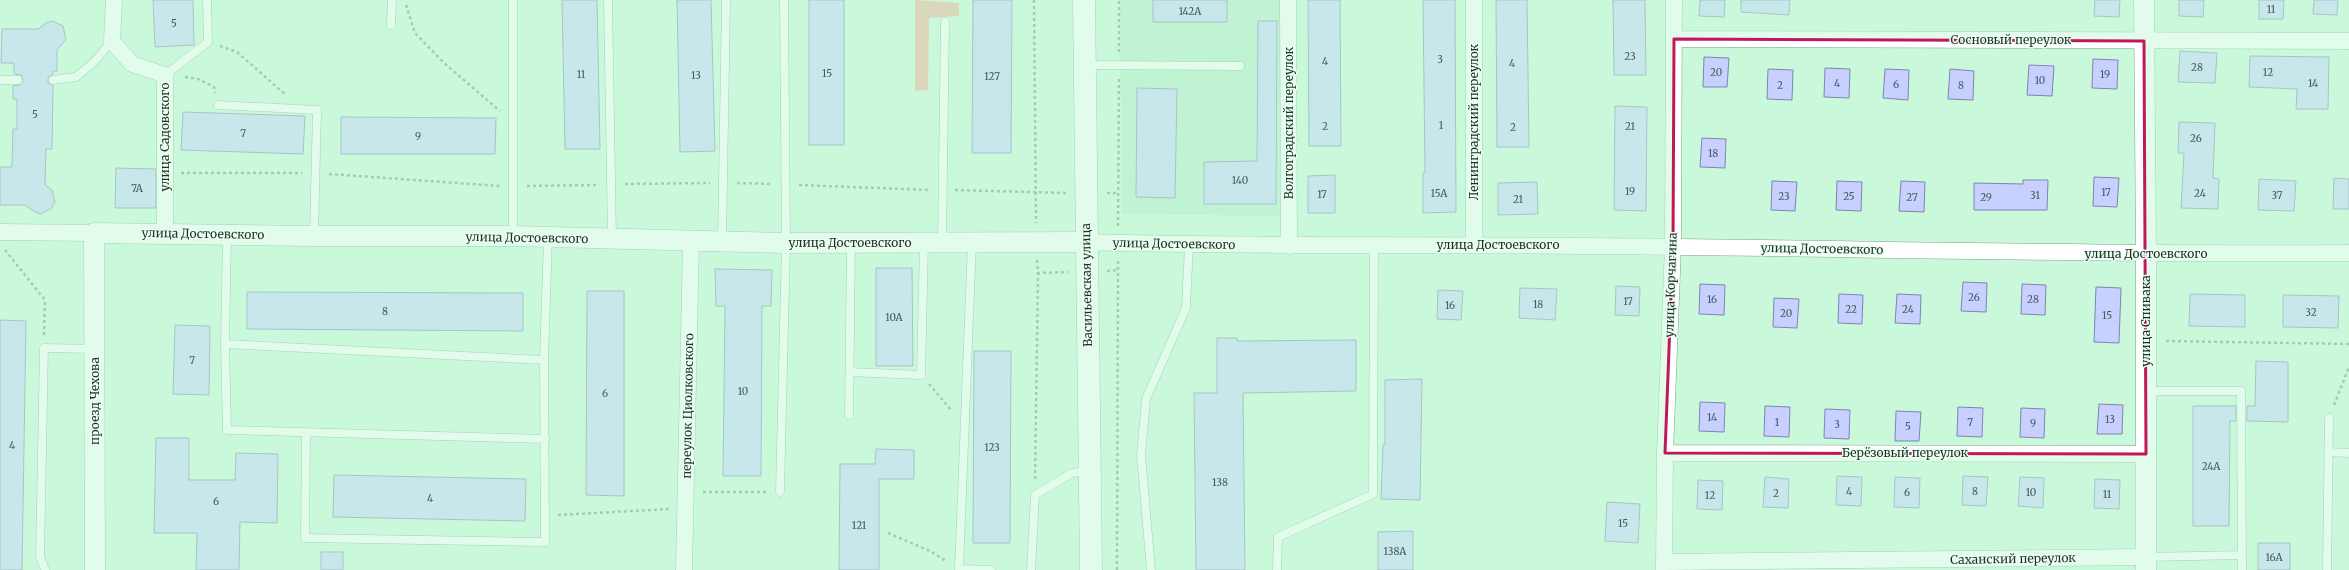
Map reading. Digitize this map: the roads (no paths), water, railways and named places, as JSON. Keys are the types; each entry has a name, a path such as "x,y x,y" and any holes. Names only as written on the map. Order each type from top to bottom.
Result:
{"main road":[{"name":"Васильевская улица","path":"1084,0 1090,570"}],"street":[{"path":"112,41 114,0"},
{"name":"Волгоградский переулок","path":"1288,0 1290,246"},
{"name":"Ленинградский переулок","path":"1474,0 1474,244"},
{"name":"улица Корчагина","path":"1664,566 1665,453 1672,246 1674,0"},
{"name":"улица Спивака","path":"2144,0 2146,564"},
{"name":"Сосновый переулок","path":"1674,39 2349,41"},
{"name":"улица Садовского","path":"112,41 132,64 165,75 165,232"},
{"name":"улица Достоевского","path":"0,232 165,232 314,236 513,236 786,243 1086,242 1290,246 1474,244 2146,254 2349,253"},
{"name":"проезд Чехова","path":"94,233 95,570"},
{"name":"переулок Циолковского","path":"684,570 691,241"},
{"name":"Берёзовый переулок","path":"1665,453 2146,454"},
{"name":"Саханский переулок","path":"1664,566 2146,564"}],"lane":[{"path":"165,75 208,42 207,0"},
{"path":"391,24 392,0"},
{"path":"513,0 513,236"},
{"path":"608,0 612,239"},
{"path":"722,242 726,0"},
{"path":"780,492 786,243 784,0"},
{"path":"850,372 921,375 933,243 943,190 945,22"},
{"path":"53,80 76,77 94,62 112,41"},
{"path":"1085,65 1119,64 1240,66"},
{"path":"0,80 18,80"},
{"path":"218,104 317,110 314,236"},
{"path":"227,234 225,344 227,430 306,434 545,439"},
{"path":"306,434 305,538 545,542 544,360 548,238"},
{"path":"849,415 851,243"},
{"path":"972,243 959,569 992,570"},
{"path":"1151,570 1141,455 1146,399 1186,308 1189,245"},
{"path":"1277,570 1278,537 1373,494 1374,246"},
{"path":"225,344 544,360"},
{"path":"45,570 40,556 44,348 94,349"},
{"path":"2146,391 2241,391 2242,570"},
{"path":"2327,570 2329,418"},
{"path":"2328,452 2349,453"},
{"path":"1031,570 1034,495 1072,472 1089,471"},
{"path":"2146,564 2242,555"}]}
